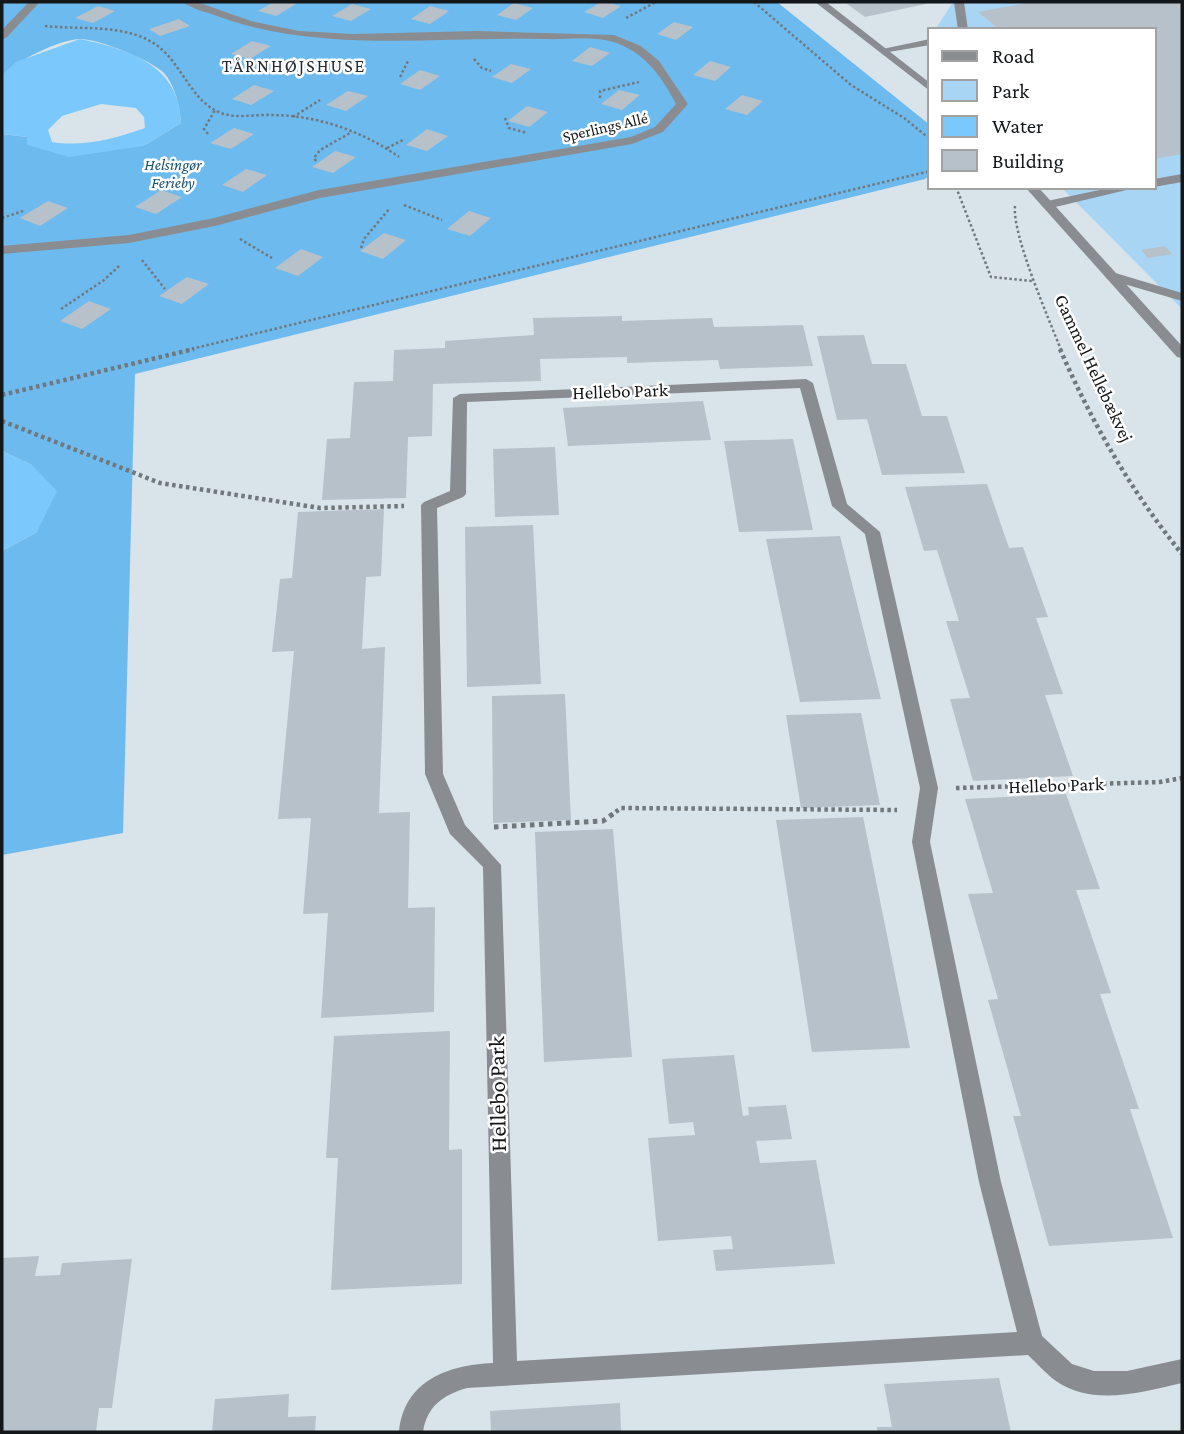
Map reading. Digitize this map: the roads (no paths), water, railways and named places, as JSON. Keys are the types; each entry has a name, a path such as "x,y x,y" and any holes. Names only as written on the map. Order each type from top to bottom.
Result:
{"street":[{"path":"2,36 34,2"},
{"name":"Sperlings Allé","path":"2,250 129,239 215,222 319,194 608,145 652,135 670,123 682,104 667,75 634,44 614,38 455,34 353,37 299,34 247,24 188,2"},
{"path":"820,2 928,86"},
{"path":"959,2 963,28"},
{"path":"883,50 928,42"},
{"path":"1156,183 1182,178"},
{"path":"1039,195 1111,189"},
{"path":"1039,195 1182,354"},
{"path":"1112,276 1182,298"},
{"name":"Hellebo Park","path":"505,1373 492,865 457,829 434,774 429,505 458,494 460,398 806,383 840,506 872,532 929,788 920,842 990,1182 1032,1343"},
{"path":"411,1432 418,1406 430,1390 447,1381 467,1376 1032,1343 1065,1373 1094,1383 1127,1383 1182,1371"}],"water":[{"path":"80,39 116,48 148,63 161,74 172,87 181,123 143,146 69,157 27,145 27,137 2,134 2,75 16,62","holes":["101,104 136,108 144,117 145,128 110,139 87,143 52,142 48,130 62,116"]},
{"path":"2,451 32,465 57,491 37,532 2,551"}],"district":[{"name":"TÅRNHØJSHUSE","path":"294,66"}],"park label":[{"name":"Helsingør Ferieby","path":"173,173"}]}
